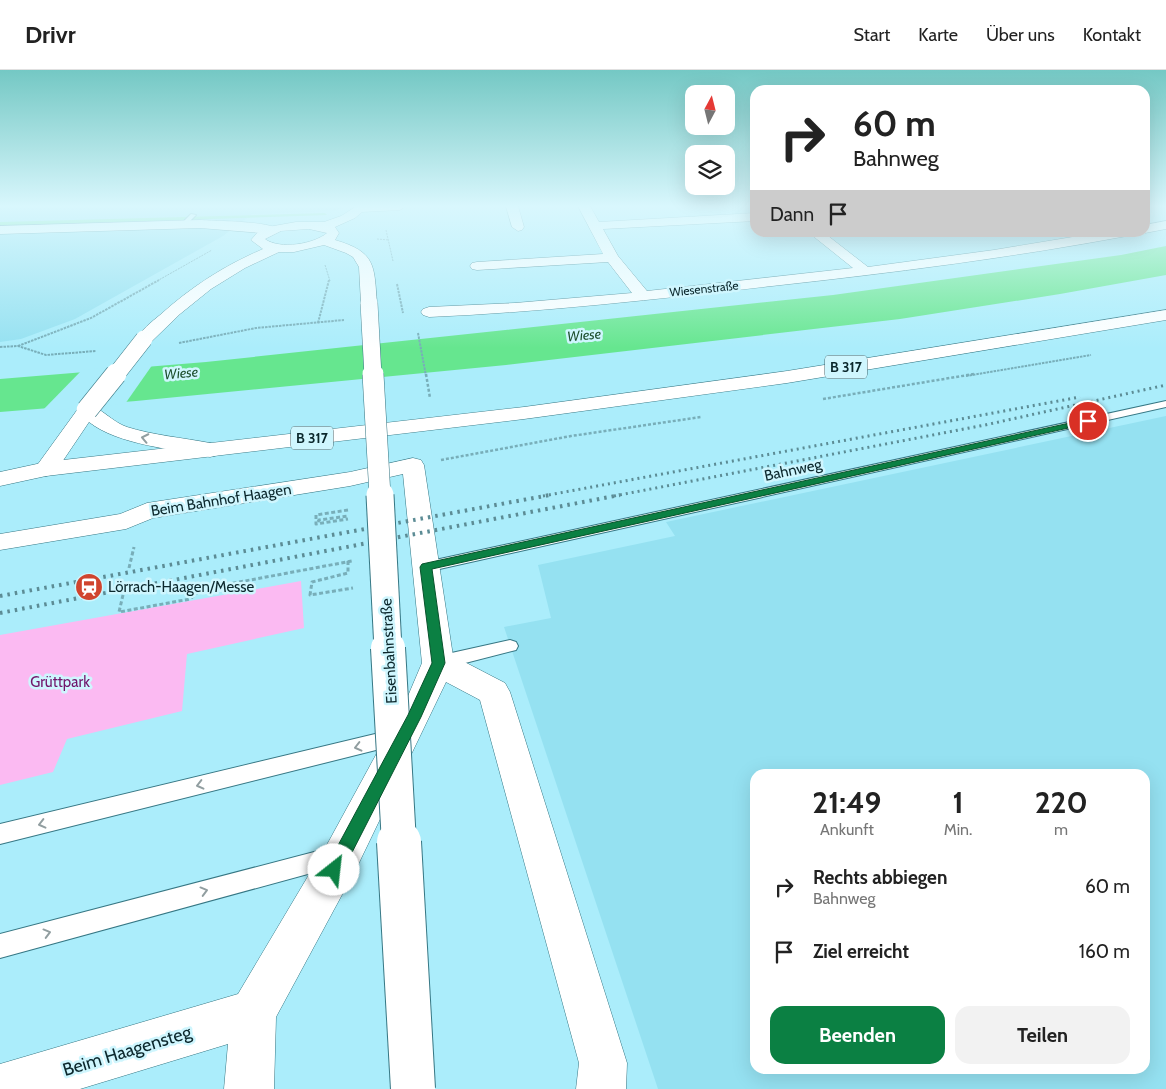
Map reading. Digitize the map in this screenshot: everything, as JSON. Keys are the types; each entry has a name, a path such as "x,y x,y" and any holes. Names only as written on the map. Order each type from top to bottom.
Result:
{"street":[{"path":"46,469 70,432 144,339 176,308 214,279 264,254"},
{"name":"Eisenbahnstraße","path":"359,254 367,264 413,1089"},
{"path":"609,254 642,296"},
{"path":"842,254 865,271"},
{"name":"Wiesenstraße","path":"429,312 476,310 642,296 865,271 982,254"},
{"path":"477,266 612,258"},
{"name":"B 317","path":"0,479 46,469 524,413 768,379 1166,315"},
{"path":"87,410 106,425 142,437 210,450"},
{"path":"249,1089 254,1013 343,854 405,735 438,663 413,465"},
{"name":"Beim Bahnhof Haagen","path":"0,542 126,521 147,511 350,479 413,465"},
{"name":"B 317","path":"0,469 46,469"},
{"path":"438,663 494,692 603,1063 601,1089"},
{"name":"Beim Haagensteg","path":"0,1089 254,1013"}],"lane":[{"name":"Bahnweg","path":"426,567 1166,404"},
{"path":"438,663 510,646"},
{"path":"0,834 405,735"},
{"path":"0,946 343,854"}],"path":[{"path":"18,346 92,318 206,254"},
{"path":"318,323 330,282 323,260"},
{"path":"418,328 431,404"},
{"path":"413,465 570,436"},
{"path":"350,510 316,515 316,524 381,514"},
{"path":"318,522 350,517"},
{"path":"129,568 131,560"},
{"path":"123,595 119,612 190,599 202,589 357,560"},
{"path":"348,562 348,573 312,582 310,595 385,582"}],"shaded area":[{"path":"0,254 192,254 75,319 21,339 0,342"},
{"path":"1166,416 1166,1089 658,1089 504,627 551,618 538,565 675,536 666,522"}],"green space":[{"name":"Grüttpark","path":"301,581 304,628 187,654 182,711 67,739 53,772 0,785 0,635"}],"water":[{"name":"Wiese","path":"1166,254 1166,275 900,319 506,365 136,401 0,412 0,379 206,362 833,295 1121,255"}],"pier":[{"path":"153,364 125,404 42,411 82,370"}],"railway":[{"path":"614,496 985,425 1166,385"},
{"path":"543,496 1080,397"},
{"path":"0,596 550,495"},
{"path":"0,613 620,495"}],"place":[{"name":"Lörrach-Haagen/Messe","path":"89,587"}],"route":[{"path":"334,870 414,717 438,663 426,567 1088,421"}]}
